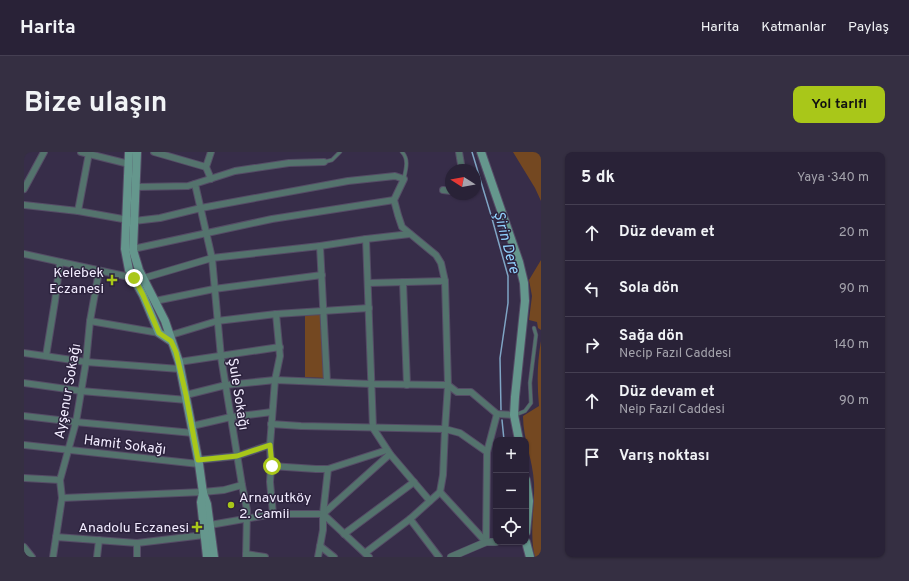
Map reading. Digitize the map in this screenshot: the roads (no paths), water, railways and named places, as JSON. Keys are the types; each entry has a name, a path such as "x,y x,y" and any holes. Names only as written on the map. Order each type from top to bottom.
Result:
{"main road":[{"path":"129,152 130,220 133,250 136,261 171,338 179,366 199,462 203,492 201,502 207,557"},
{"path":"137,152 136,187 130,220 126,256 130,270 143,295 159,333 171,338"},
{"path":"481,152 524,283 525,301 514,415 518,437"},
{"path":"203,492 207,500 214,557"},
{"path":"527,545 530,557"}],"street":[{"path":"25,185 44,152"},
{"path":"78,211 84,152 129,164"},
{"path":"154,152 206,167"},
{"path":"211,152 206,167 212,179"},
{"path":"459,152 461,164"},
{"path":"136,187 188,186 235,171 289,163 324,162"},
{"path":"24,205 78,211 130,220 160,218 201,208 348,182 395,176 404,179 394,200 402,227 436,255 441,263 445,281 448,385 443,475 440,492 367,555 323,514"},
{"name":"Şule Sokağı","path":"195,184 212,258 221,357 242,485 248,510 246,556"},
{"path":"133,250 272,219 394,200"},
{"path":"24,255 134,278 144,278 212,258 410,234"},
{"path":"366,239 373,428 389,452 430,501"},
{"path":"320,246 327,382"},
{"path":"46,356 60,262"},
{"name":"Ayşenur Sokağı","path":"60,480 76,422 86,362 90,321 99,271"},
{"path":"155,301 214,289 322,275"},
{"path":"368,283 445,281"},
{"path":"403,282 407,385"},
{"path":"171,338 217,321 276,314 369,308"},
{"path":"273,514 270,482 272,466 270,445 275,380 280,356 276,314"},
{"path":"90,321 159,333"},
{"path":"24,353 86,362 179,366 280,347"},
{"path":"24,383 81,391 186,398 226,384 275,380 371,384 448,385 458,392 471,392 497,414 514,415"},
{"path":"24,416 76,422 193,430 231,417 272,412"},
{"path":"486,542 487,452 497,414"},
{"path":"271,424 445,429 460,433 487,452"},
{"name":"Hamit Sokağı","path":"24,445 199,462 237,456 270,445"},
{"path":"272,466 328,469 389,452"},
{"path":"210,525 273,514 323,514 389,452"},
{"path":"318,557 323,530 323,514 328,469"},
{"path":"24,478 60,480 62,498 53,557"},
{"path":"344,534 414,482"},
{"path":"62,498 203,492 224,490 242,485"},
{"path":"440,492 486,542"},
{"path":"410,519 440,557"},
{"path":"56,537 137,543 204,535"},
{"path":"97,557 99,540"},
{"path":"451,557 486,542 493,542"},
{"path":"137,543 137,557"},
{"path":"320,546 334,557"},
{"path":"24,547 32,557"},
{"path":"246,556 265,557"}],"lane":[{"path":"324,162 332,160 340,152"},
{"path":"402,152 406,156 407,163 404,179"},
{"path":"514,415 525,411 531,403 530,383 536,335 534,328"}],"waterway":[{"name":"Şirin Dere","path":"472,152 508,276 508,303 500,358 501,410"},
{"name":"Şirin Dere","path":"502,420 504,437"}],"place":[{"name":"Kelebek Eczanesi","path":"112,280"},
{"name":"Arnavutköy 2. Camii","path":"231,505"},
{"name":"Anadolu Eczanesi","path":"197,527"}]}
